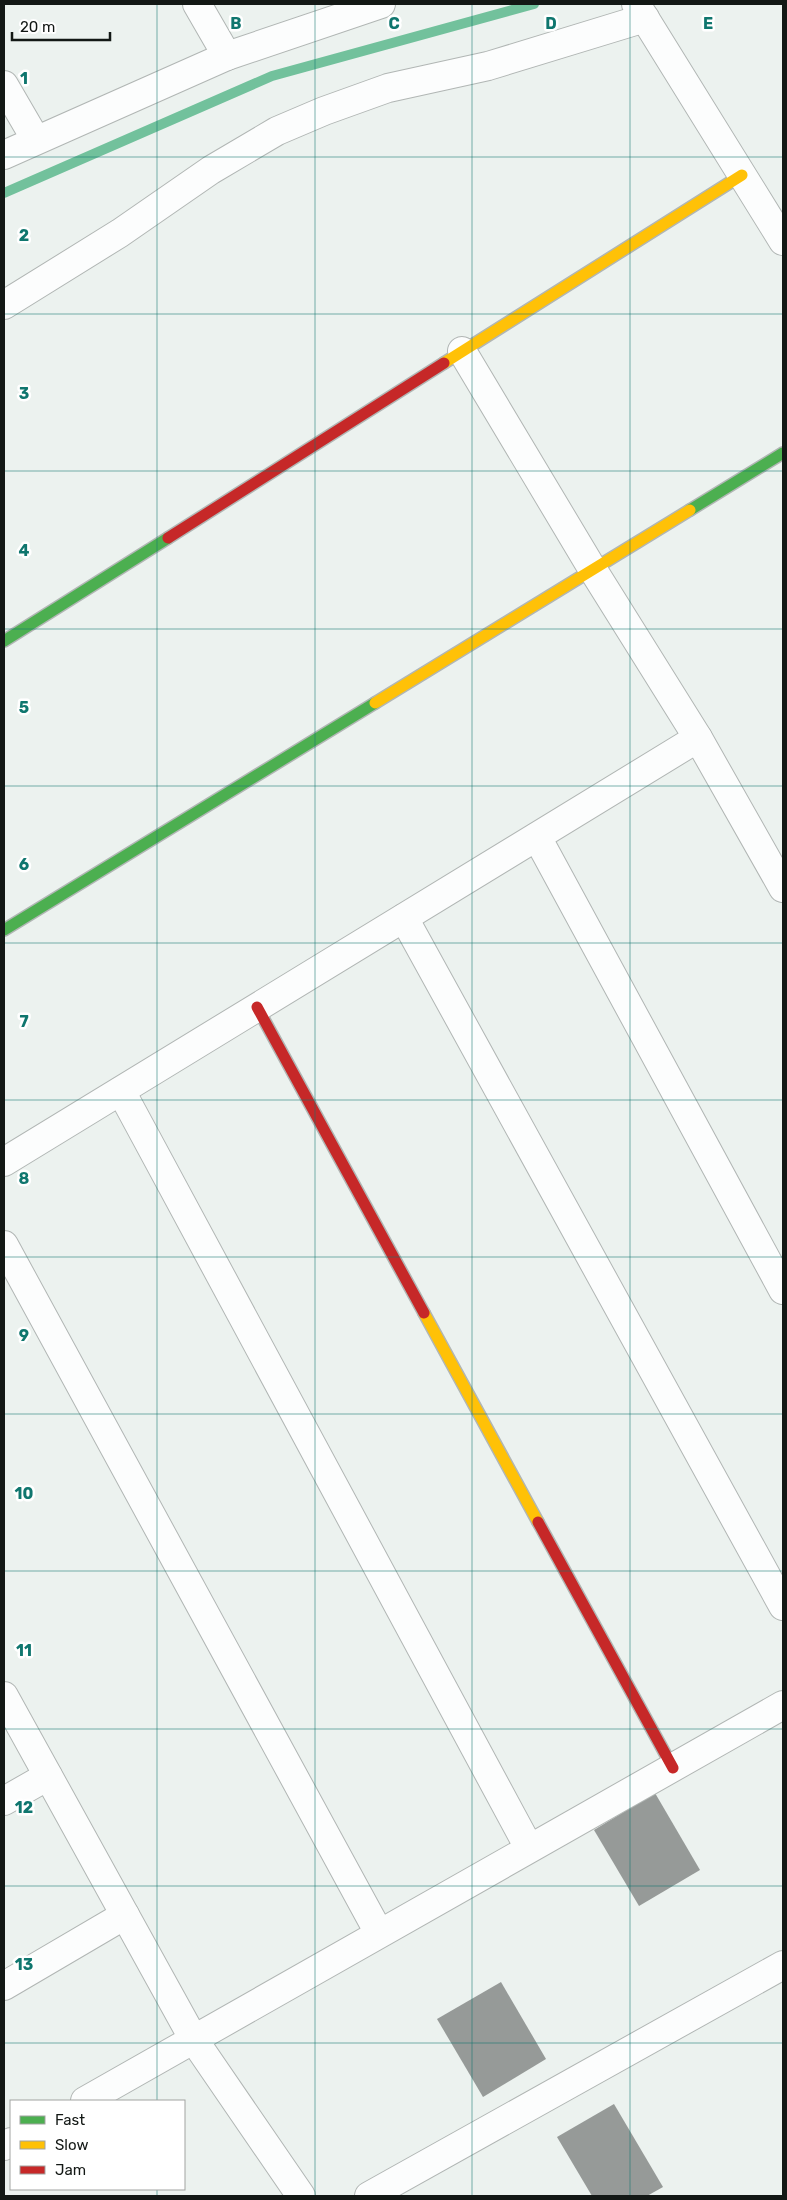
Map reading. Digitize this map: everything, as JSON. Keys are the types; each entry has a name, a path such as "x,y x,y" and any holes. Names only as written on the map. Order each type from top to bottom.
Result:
{"street":[{"path":"197,4 227,56"},
{"path":"4,155 227,56 353,8 381,4"},
{"path":"4,305 120,232 211,170 276,131 388,88 488,66 641,11 742,176 782,237"},
{"path":"4,85 36,140"},
{"path":"4,641 742,176"},
{"path":"462,351 593,570 698,738 783,888"},
{"path":"4,930 783,453"},
{"path":"4,1162 698,738"},
{"path":"537,837 783,1290"},
{"path":"404,918 783,1606"},
{"path":"257,1008 673,1768"},
{"path":"121,1091 529,1848"},
{"path":"4,1245 380,1932"},
{"path":"4,1696 194,2040 301,2196"},
{"path":"87,2100 783,1705"},
{"path":"4,1801 48,1776"},
{"path":"4,1986 125,1915"},
{"path":"369,2196 783,1964"}],"building":[{"path":"655,1793 700,1870 639,1906 594,1830"},
{"path":"501,1982 546,2059 483,2097 437,2019"},
{"path":"614,2104 663,2187 647,2196 592,2196 557,2137"}],"waterway":[{"path":"4,193 272,76 534,4"}],"traffic: fast":[{"path":"690,510 783,453"},
{"path":"4,641 168,538"},
{"path":"4,930 375,703"}],"traffic: slow":[{"path":"444,363 742,175"},
{"path":"375,703 690,510"},
{"path":"424,1313 538,1522"}],"traffic: jam":[{"path":"168,538 444,363"},
{"path":"257,1007 424,1313"},
{"path":"538,1522 673,1768"}]}
